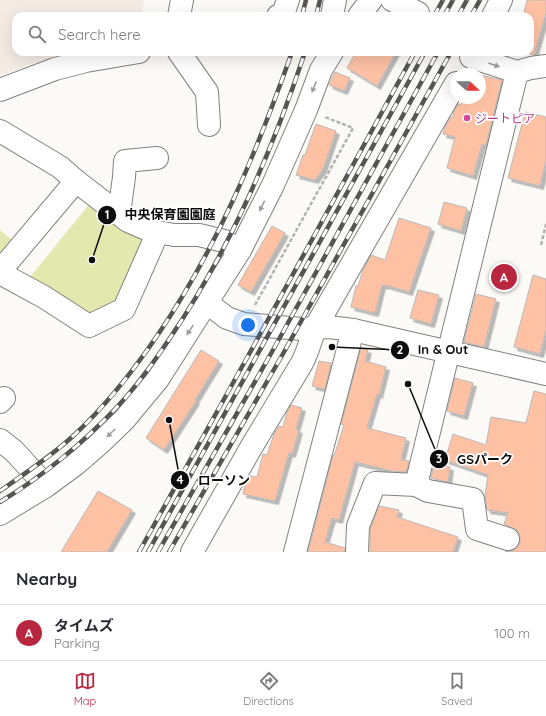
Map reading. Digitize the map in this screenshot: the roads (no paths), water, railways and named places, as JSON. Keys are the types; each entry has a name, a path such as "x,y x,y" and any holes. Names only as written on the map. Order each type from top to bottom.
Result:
{"street":[{"path":"180,12 182,0"},
{"path":"284,12 288,0"},
{"path":"333,12 336,0"},
{"path":"362,12 371,0"},
{"path":"392,0 416,12"},
{"path":"495,12 501,0"},
{"path":"0,90 55,69 86,61 115,56"},
{"path":"182,56 207,92 209,125"},
{"path":"0,514 46,486 76,464 124,420 158,379 240,250 273,185 306,110 321,70 330,56"},
{"path":"469,61 517,72 546,66"},
{"path":"416,485 517,72"},
{"path":"192,552 252,446 302,363 307,354 309,342 315,328 450,93"},
{"path":"0,131 60,167 128,221 158,232 174,235 199,235 224,241 240,250"},
{"path":"119,214 125,160 157,158"},
{"path":"76,181 0,272 44,297 89,326 124,308 158,232"},
{"path":"207,303 227,318 244,324 302,328 328,327 353,330 546,374"},
{"path":"295,552 353,330"},
{"path":"0,440 14,451 46,486"},
{"path":"357,552 358,526 375,483 416,485 428,491 473,499 477,529 508,539"}],"railway":[{"path":"303,12 306,0"},
{"path":"317,12 320,0"},
{"path":"436,12 443,0"},
{"path":"446,12 453,0"},
{"path":"460,12 467,0"},
{"path":"473,12 480,0"},
{"path":"0,491 37,465 72,437 119,387 159,333 200,266 218,232 265,125 291,56"},
{"path":"0,502 62,459 104,421 145,374 164,347 191,305 230,236 278,127 304,56"},
{"path":"139,552 413,56"},
{"path":"148,552 423,56"},
{"path":"158,552 273,350 436,56"},
{"path":"169,552 284,352 449,56"}],"place":[{"name":"ジートピア","path":"467,118"},
{"name":"中央保育園園庭","path":"92,260"},
{"name":"タイムズ","path":"504,277"},
{"name":"In & Out","path":"332,347"},
{"name":"GSパーク","path":"408,384"},
{"name":"ローソン","path":"169,420"}]}
